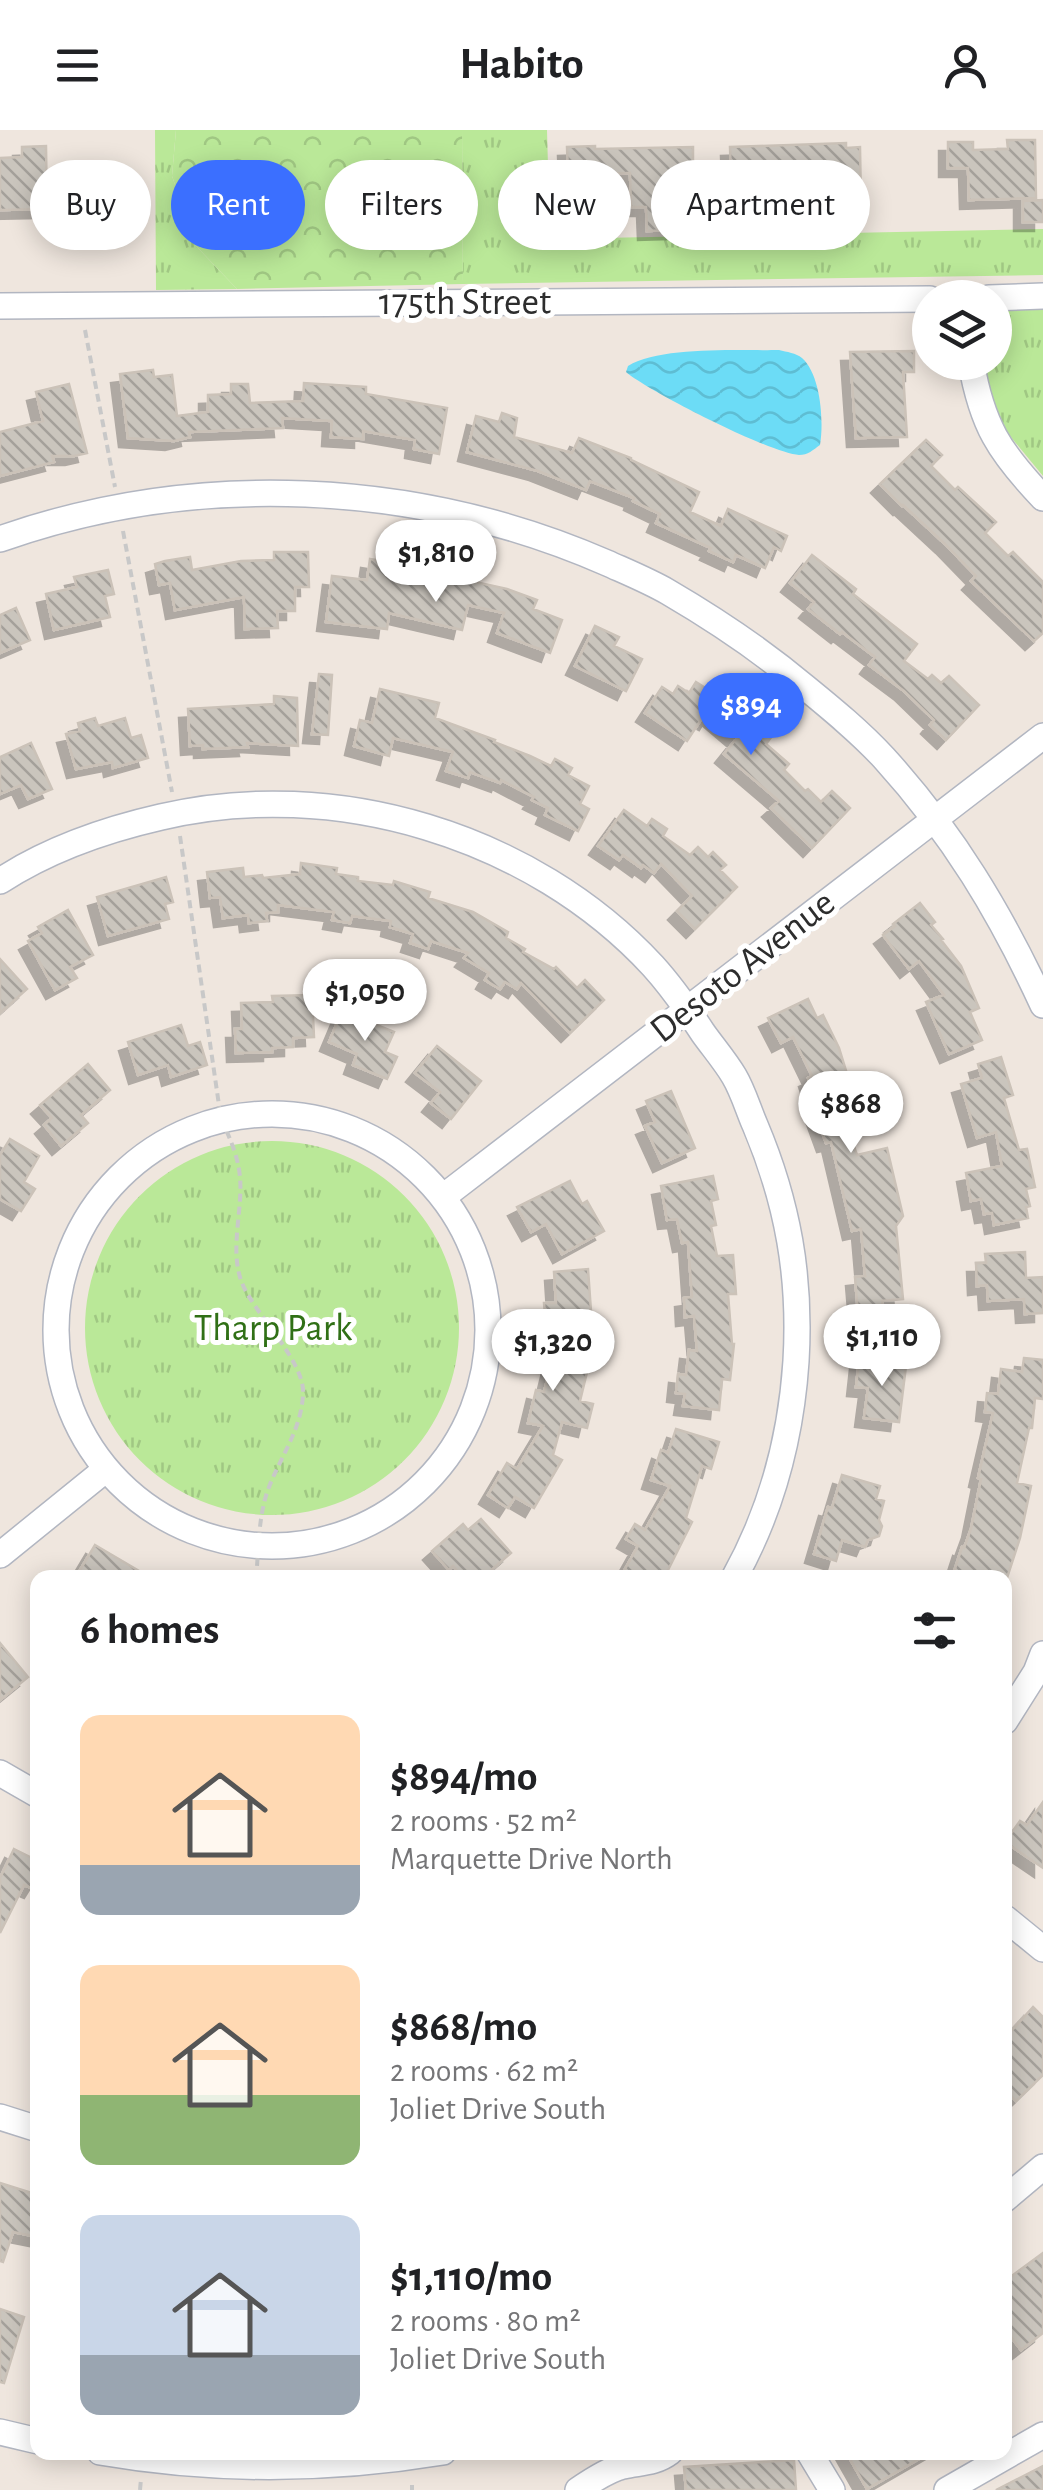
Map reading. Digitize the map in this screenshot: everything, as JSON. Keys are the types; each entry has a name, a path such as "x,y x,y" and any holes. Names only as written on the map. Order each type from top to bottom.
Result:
{"street":[{"path":"1012,297 1043,296"},
{"name":"175th Street","path":"0,306 912,298"},
{"path":"975,380 993,435 1043,498"},
{"path":"0,539 118,508 172,500 293,494 361,498 440,510 532,534 665,590 748,642 825,703 880,755 966,862 992,903 1043,1005"},
{"name":"Desoto Avenue","path":"443,1196 1043,736"},
{"path":"0,881 92,835 176,813 242,804 312,805 375,813 479,846 546,880 584,906 653,966 736,1079 764,1147 786,1218 795,1268 797,1350 785,1451 764,1518 738,1570"},
{"path":"257,1114 330,1122 382,1143 415,1167 443,1196 466,1232 481,1270 490,1327 482,1387 458,1442 417,1492 357,1530 312,1544 259,1547 194,1533 138,1502 105,1470 67,1405 54,1333 60,1280 83,1222 116,1178 150,1151 188,1130 257,1114"},
{"path":"0,1554 105,1470"},
{"path":"1012,1710 1043,1654"},
{"path":"0,1772 30,1790"},
{"path":"1012,1924 1043,1949"},
{"path":"0,2117 30,2127"},
{"path":"1012,2192 1043,2167"},
{"path":"0,2432 30,2439"},
{"path":"1012,2453 1043,2436"},
{"path":"126,2460 179,2476 191,2465 305,2468 374,2460"},
{"path":"578,2490 620,2460 645,2464 657,2460"},
{"path":"814,2460 832,2490"},
{"path":"947,2490 1000,2460"}],"path":[{"path":"80,305 176,813 222,1120 241,1180 241,1280 290,1356 304,1390 293,1438 267,1492 257,1570"}],"green space":[{"path":"155,130 176,130 171,160 171,250 200,250 237,289 156,290"},
{"path":"176,130 462,130 462,160 325,160 325,250 463,250 463,284 237,289 200,250 305,250 305,160 173,160"},
{"path":"462,130 547,130 548,160 498,160 498,250 631,250 631,237 651,237 651,250 870,250 870,233 1043,229 1043,275 463,284 463,250 478,250 478,160 462,160"},
{"path":"1043,309 1043,476 1005,430 991,403 986,380 1012,380 1012,310"},
{"name":"Tharp Park","path":"272,1141 344,1155 376,1173 404,1196 427,1224 445,1256 459,1328 445,1400 427,1432 404,1460 376,1483 344,1501 272,1515 200,1501 168,1483 140,1460 117,1432 99,1400 85,1328 99,1256 117,1224 140,1196 168,1173 200,1155"}],"water":[{"path":"779,350 802,358 817,387 822,424 820,445 805,454 785,452 738,433 626,372 628,366 660,355"}],"building":[{"path":"1007,140 1035,140 1036,198 969,200 968,168 948,168 948,142 973,142 973,150 1008,149"},
{"path":"846,143 846,148 860,147 860,160 730,160 730,147"},
{"path":"46,146 46,160 30,160 30,209 0,210 0,158 22,157 22,147"},
{"path":"567,147 693,147 693,160 651,160 651,231 647,231 646,207 631,207 631,160 568,160"},
{"path":"1043,200 1043,222 1023,222 1023,201"},
{"path":"912,351 912,372 903,372 907,437 856,438 850,352"},
{"path":"153,370 154,377 172,375 177,416 208,412 208,395 231,394 231,384 248,384 250,403 303,401 304,383 366,387 366,394 447,408 439,454 414,449 415,440 363,431 363,439 331,437 332,421 282,418 283,428 189,432 190,437 174,441 128,438 120,374"},
{"path":"69,384 87,453 52,456 54,462 0,476 0,432 43,421 36,392"},
{"path":"502,413 517,418 514,437 572,453 579,438 631,458 699,492 690,512 721,526 728,509 787,536 781,551 774,547 765,568 736,555 733,562 656,523 660,514 633,501 634,498 590,481 586,490 538,471 467,452 476,416 499,422"},
{"path":"926,440 942,455 931,466 996,522 985,533 1008,556 1013,552 1043,582 1043,633 1034,641 971,581 976,576 945,544 880,484"},
{"path":"274,552 308,552 309,587 295,587 295,611 277,611 278,628 245,629 244,597 175,610 170,583 159,585 155,564 165,561 190,557 192,570 241,561 274,560"},
{"path":"812,555 856,589 853,594 917,644 904,661 928,679 932,675 941,683 949,676 979,705 946,740 930,725 934,720 869,665 875,657 808,609 814,602 790,583"},
{"path":"370,559 395,563 394,575 445,587 448,576 537,600 533,609 562,620 550,653 497,633 504,613 468,605 462,630 389,613 387,629 326,622 332,576 367,580"},
{"path":"108,570 114,594 105,596 110,617 54,630 46,594 77,587 74,577"},
{"path":"16,608 30,640 0,653 0,615"},
{"path":"595,626 619,637 614,646 642,659 626,691 575,666"},
{"path":"319,674 332,675 328,735 312,734"},
{"path":"696,682 745,713 772,736 766,744 789,764 784,770 805,791 808,789 821,802 832,791 850,808 812,848 771,808 779,801 724,754 737,738 711,716 708,721 702,718 687,741 645,713 662,687 673,694 678,686 689,693"},
{"path":"380,689 439,703 435,718 551,766 555,759 572,768 568,775 589,786 580,804 589,809 578,831 545,815 548,808 501,780 500,783 470,772 468,778 446,771 453,752 393,738 389,756 354,746 360,720 372,723"},
{"path":"274,696 297,698 298,746 190,746 188,709 274,704"},
{"path":"95,718 98,726 125,718 131,738 141,735 148,758 113,768 112,762 76,769 66,734 80,731 78,723"},
{"path":"31,743 52,789 28,799 21,785 0,794 0,757"},
{"path":"624,810 647,826 652,819 667,829 663,836 690,855 698,847 708,857 713,852 726,865 720,870 737,887 695,929 677,911 692,896 661,864 654,873 623,855 619,860 598,846"},
{"path":"301,863 337,868 336,874 358,877 358,881 393,885 394,881 430,892 428,898 473,912 508,932 506,938 525,949 523,952 556,967 577,988 585,980 604,1000 570,1033 521,983 517,989 505,982 500,989 485,980 489,973 464,958 468,953 431,941 428,949 410,943 413,934 390,927 391,921 352,916 350,923 332,920 334,912 278,905 278,912 266,913 267,921 249,923 248,915 223,918 220,897 210,898 207,872 243,868 244,877 263,878 300,874"},
{"path":"166,877 173,902 165,904 169,919 108,936 97,897"},
{"path":"920,903 961,966 979,1008 970,1012 982,1040 949,1054 926,1002 944,995 919,961 909,969 883,935"},
{"path":"68,910 93,955 70,967 77,978 55,990 28,941 42,933 38,927"},
{"path":"0,959 27,989 0,1013"},
{"path":"312,995 314,1037 293,1038 293,1047 272,1048 272,1052 236,1053 235,1029 242,1029 241,1003 273,1002 272,996"},
{"path":"808,999 817,1018 823,1015 848,1077 852,1076 866,1118 846,1124 857,1155 887,1148 903,1216 896,1226 903,1299 882,1301 883,1311 858,1313 855,1277 865,1276 861,1229 852,1231 831,1142 826,1143 814,1110 818,1108 808,1078 812,1076 793,1037 781,1043 768,1018"},
{"path":"342,1011 394,1032 385,1052 397,1057 387,1079 353,1065 357,1054 329,1042"},
{"path":"181,1025 188,1046 200,1042 207,1065 171,1077 168,1065 138,1075 128,1042"},
{"path":"437,1046 481,1081 451,1119 431,1103 440,1092 415,1073"},
{"path":"1001,1057 1013,1095 1004,1098 1019,1150 1027,1149 1035,1187 1026,1189 1028,1218 994,1225 992,1213 984,1214 981,1199 971,1201 966,1173 1002,1166 996,1132 977,1138 961,1084 982,1078 978,1064"},
{"path":"88,1064 110,1090 81,1115 88,1123 61,1146 44,1125 52,1118 40,1105"},
{"path":"671,1091 695,1148 662,1163 645,1126 655,1122 646,1101"},
{"path":"10,1139 39,1156 24,1182 35,1189 21,1211 0,1199 0,1155"},
{"path":"713,1176 718,1199 711,1201 716,1225 711,1226 717,1256 733,1255 736,1294 728,1294 734,1344 730,1380 722,1379 719,1410 683,1406 685,1394 676,1393 678,1374 686,1375 689,1350 697,1351 694,1316 685,1317 684,1298 692,1297 688,1242 682,1243 677,1219 667,1220 661,1186"},
{"path":"570,1181 582,1204 587,1201 604,1231 562,1254 546,1224 531,1232 517,1207"},
{"path":"1025,1252 1026,1278 1043,1277 1043,1313 1025,1314 1024,1299 988,1301 987,1285 977,1286 976,1263 986,1263 985,1254"},
{"path":"588,1269 592,1325 570,1327 573,1360 589,1364 580,1401 593,1404 587,1428 562,1422 553,1455 562,1460 534,1508 515,1497 508,1508 488,1495 507,1463 517,1469 543,1426 528,1423 536,1390 544,1392 557,1340 547,1341 544,1303 556,1303 554,1272"},
{"path":"1024,1358 1043,1360 1043,1399 1035,1398 1032,1428 1017,1483 1031,1486 1010,1570 955,1570 971,1529 981,1479 978,1478 993,1413 985,1412 987,1393 998,1394 1001,1369 1022,1372"},
{"path":"859,1360 906,1366 899,1422 864,1418 868,1388 856,1387"},
{"path":"676,1429 719,1442 711,1469 702,1466 686,1518 692,1522 668,1570 624,1570 638,1546 626,1539 635,1524 645,1530 670,1486 651,1480 661,1450 668,1453"},
{"path":"842,1475 880,1486 876,1499 884,1501 879,1536 868,1540 865,1547 842,1540 836,1561 814,1554"},
{"path":"481,1519 511,1553 491,1570 456,1570 453,1566 449,1570 432,1551 463,1524 468,1530"},
{"path":"95,1545 137,1570 80,1570"},
{"path":"0,1643 28,1677 0,1700"},
{"path":"1043,1802 1043,1868 1012,1847 1012,1832 1020,1821 1027,1825"},
{"path":"14,1849 30,1857 30,1888 24,1885 0,1933 0,1878"},
{"path":"1033,2007 1043,2017 1043,2075 1016,2101 1012,2097 1012,2030"},
{"path":"0,2183 30,2192 30,2235 13,2232 3,2262"},
{"path":"1043,2253 1043,2333 1021,2350 1012,2338 1012,2276"},
{"path":"0,2309 24,2317 4,2383 0,2382"},
{"path":"794,2460 796,2490 686,2490 684,2467"},
{"path":"851,2460 917,2460 867,2489"},
{"path":"1043,2466 1043,2490 996,2490"}]}
